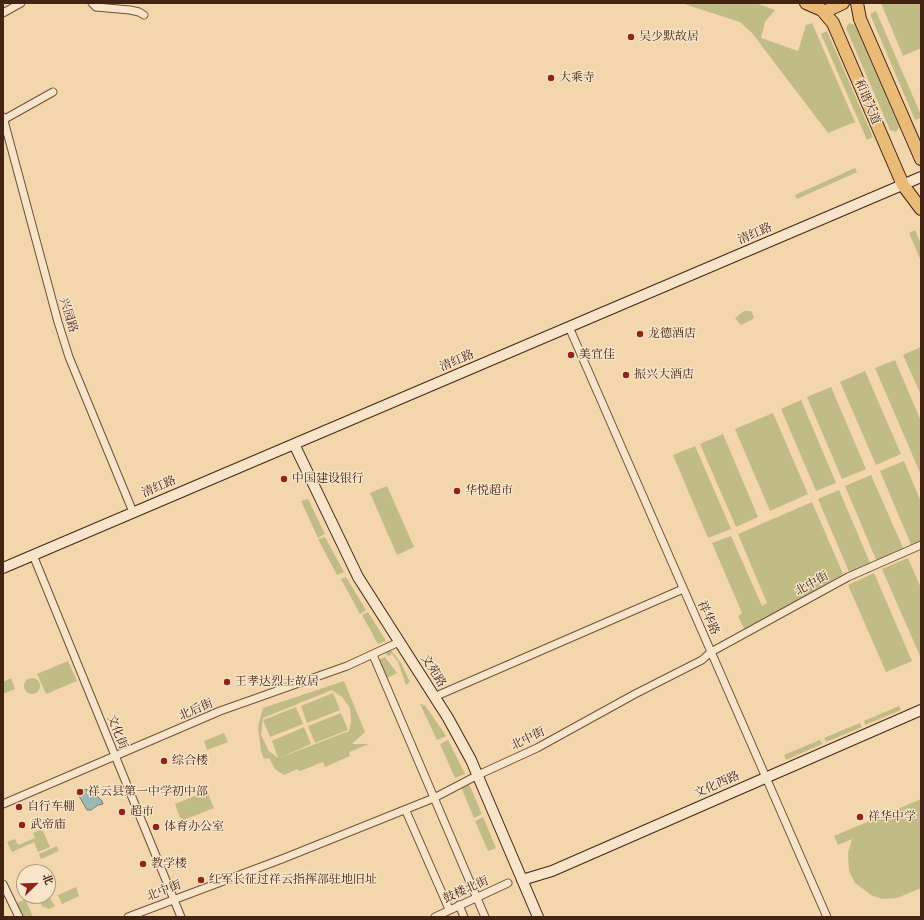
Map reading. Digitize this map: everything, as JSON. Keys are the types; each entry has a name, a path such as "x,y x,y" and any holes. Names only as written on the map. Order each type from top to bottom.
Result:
{"main road":[{"name":"和谐大道","path":"806,3 824,12 833,23 903,185 921,209"},
{"path":"824,12 843,3"},
{"path":"857,3 860,19 921,159"},
{"name":"清红路","path":"3,568 921,177"},
{"name":"文苑路","path":"294,444 358,577 464,746 478,775 538,917"},
{"name":"文化西路","path":"522,880 552,871 921,710"}],"street":[{"path":"3,13 21,3"},
{"path":"92,3 96,7 130,10 144,15"},
{"path":"3,119 53,92"},
{"name":"兴园路","path":"3,119 60,329 75,371 133,512"},
{"name":"祥华路","path":"569,327 827,917"},
{"name":"北中街","path":"128,917 406,811 434,798 478,775 537,748 635,694 702,660 711,652 848,577 921,545"},
{"name":"文化街","path":"33,555 181,917"},
{"path":"434,697 683,589"},
{"name":"北后街","path":"3,804 243,702 330,673 399,642"},
{"path":"372,655 485,917"},
{"path":"406,811 449,909"},
{"path":"3,884 19,917"},
{"name":"鼓楼北街","path":"435,917 449,909 508,884"},
{"path":"459,905 464,917"}],"shaded area":[{"path":"681,3 756,3 775,10 765,22 761,38 798,51 806,25 812,23 855,122 828,133 752,33 740,22"},
{"path":"881,3 921,3 921,48 903,56"},
{"path":"876,11 921,118 915,120 870,14"},
{"path":"849,23 855,25 899,127 896,132 890,130 846,28"},
{"path":"827,31 873,137 867,140 821,34"},
{"path":"855,168 857,172 797,199 795,195"},
{"path":"915,230 921,244 921,261 909,233"},
{"path":"744,311 751,311 754,317 741,325 735,318"},
{"path":"921,347 921,395 903,355"},
{"path":"895,360 921,421 921,475 875,368"},
{"path":"865,371 901,454 876,465 840,382"},
{"path":"831,387 866,469 842,479 807,397"},
{"path":"801,400 836,483 816,491 781,409"},
{"path":"773,413 808,494 770,511 735,429"},
{"path":"723,434 758,517 736,527 700,444"},
{"path":"695,446 731,529 708,538 673,455"},
{"path":"904,461 921,502 921,543 912,547 880,471"},
{"path":"871,475 904,550 877,562 845,486"},
{"path":"387,486 414,547 397,555 370,493"},
{"path":"839,490 871,565 850,574 818,499"},
{"path":"308,499 325,534 318,538 301,501"},
{"path":"812,502 843,574 745,631 738,616 742,613 712,543 731,536 762,606 767,603 738,534"},
{"path":"325,537 344,572 337,575 318,539"},
{"path":"908,558 921,588 921,656 882,569"},
{"path":"874,573 912,661 886,672 848,585"},
{"path":"346,577 366,610 360,614 341,579"},
{"path":"368,612 386,641 378,644 362,615"},
{"path":"390,649 401,663 410,682 406,685 398,662 392,654 388,656 385,651"},
{"path":"385,657 397,673 387,678 379,660"},
{"path":"68,661 77,681 46,694 37,674"},
{"path":"11,678 15,689 3,694 3,682"},
{"path":"32,678 39,683 40,686 35,693 32,694 25,689 24,686 29,679"},
{"path":"344,681 365,732 352,744 369,744 349,752 350,756 325,767 323,762 300,771 297,769 284,775 275,769 269,758 264,759 261,751 258,727 263,708","holes":["332,690 342,697 350,708 351,722 349,731 279,758 311,744 304,727 272,741 278,758 269,751 261,735 263,718"]},
{"path":"333,693 340,710 307,723 301,706"},
{"path":"420,704 425,705 446,736 437,740"},
{"path":"899,706 901,710 865,725 864,721"},
{"path":"296,707 303,724 270,737 263,720"},
{"path":"341,713 348,730 315,743 308,726"},
{"path":"860,723 862,727 826,742 824,738"},
{"path":"224,733 228,742 207,750 204,741"},
{"path":"448,740 465,774 455,778 440,744"},
{"path":"820,740 822,744 786,760 784,755"},
{"path":"469,784 482,814 474,818 461,787"},
{"path":"207,791 214,808 181,821 175,804"},
{"path":"921,799 921,888 897,898 882,899 871,895 855,883 849,871 848,853 852,839 838,845 834,836"},
{"path":"483,817 496,848 488,851 475,821"},
{"path":"42,829 50,847 38,852 34,842 12,852 7,842 15,839 18,845 35,838 33,833"},
{"path":"57,846 59,851 41,859 39,854"},
{"path":"76,887 79,896 62,904 58,895"},
{"path":"17,904 27,904 33,917 23,917"},
{"path":"41,904 54,904 55,906 49,909"}],"water":[{"path":"96,785 94,793 103,804 98,805 91,810 87,810 79,796 80,792"}],"place":[{"name":"吴少默故居","path":"631,37"},
{"name":"大乘寺","path":"551,78"},
{"name":"龙德酒店","path":"640,334"},
{"name":"美宜佳","path":"571,355"},
{"name":"振兴大酒店","path":"626,375"},
{"name":"中国建设银行","path":"284,479"},
{"name":"华悦超市","path":"457,491"},
{"name":"王孝达烈士故居","path":"227,682"},
{"name":"综合楼","path":"164,761"},
{"name":"祥云县第一中学初中部","path":"80,792"},
{"name":"自行车棚","path":"19,807"},
{"name":"超市","path":"122,812"},
{"name":"祥华中学","path":"860,817"},
{"name":"武帝庙","path":"22,825"},
{"name":"体育办公室","path":"156,827"},
{"name":"教学楼","path":"143,864"},
{"name":"红军长征过祥云指挥部驻地旧址","path":"201,880"}]}
